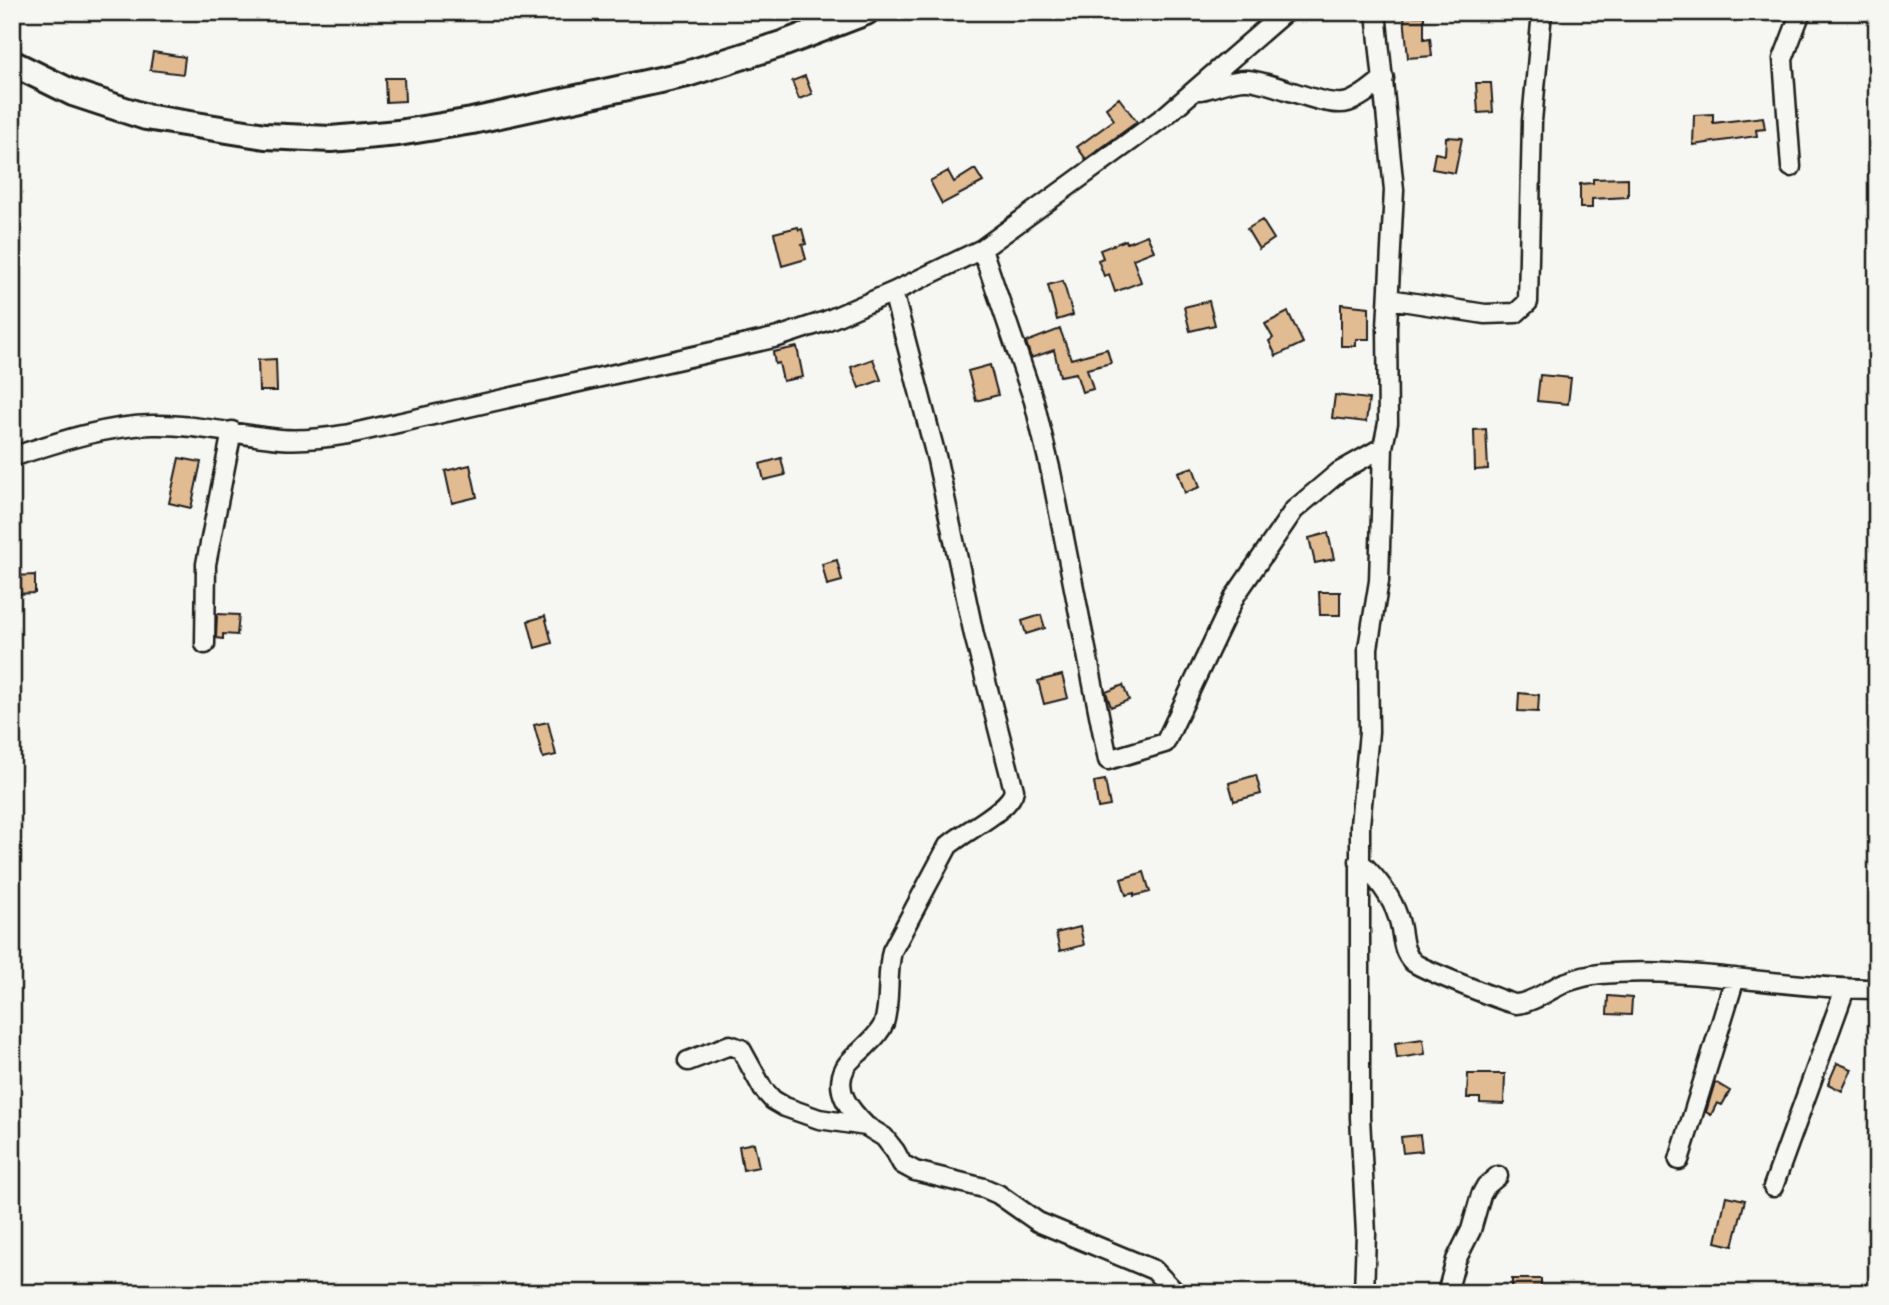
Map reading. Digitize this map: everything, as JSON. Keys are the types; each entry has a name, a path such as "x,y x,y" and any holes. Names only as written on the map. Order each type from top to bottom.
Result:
{"street":[{"path":"12,63 73,93 146,117 265,136 331,139 398,133 472,121 687,74 785,43 866,12"},
{"path":"12,457 96,431 153,425 311,440 349,434 778,337 826,321 982,249 1196,91 1286,12"},
{"path":"1364,1293 1366,1234 1360,1117 1359,861 1369,732 1368,648 1379,581 1383,447 1389,413 1389,299 1394,190 1376,12"},
{"path":"1389,299 1485,314 1516,313 1528,302 1532,121 1542,12"},
{"path":"1791,167 1783,59 1801,12"},
{"path":"1196,91 1237,80 1249,80 1267,82 1325,102 1346,103 1357,99 1384,78"},
{"path":"982,249 1034,401 1051,472 1108,760 1165,743 1236,596 1294,510 1339,472 1383,447"},
{"path":"893,292 937,460 974,635 1014,790 1010,802 948,846 891,951 887,1011 883,1025 878,1034 845,1068 842,1081 844,1100 866,1126 884,1137 902,1164 915,1171 998,1194 1038,1222 1154,1270 1176,1293"},
{"path":"205,644 206,564 232,431"},
{"path":"1359,861 1385,891 1395,908 1400,921 1403,948 1413,963 1507,1003 1517,1004 1567,982 1597,974 1667,971 1845,989 1877,989"},
{"path":"1679,1160 1735,978"},
{"path":"1773,1187 1845,989"},
{"path":"688,1061 734,1045 741,1049 763,1089 773,1100 819,1119 866,1126"},
{"path":"1447,1293 1456,1260 1471,1230 1481,1195 1498,1175"}],"building":[{"path":"1404,16 1424,16 1424,39 1430,38 1432,56 1408,58"},
{"path":"153,52 185,57 183,74 150,70"},
{"path":"805,76 812,94 799,99 792,81"},
{"path":"385,78 404,78 405,101 386,102"},
{"path":"1476,83 1491,83 1493,112 1478,113"},
{"path":"1119,98 1137,122 1086,159 1077,147 1114,120 1106,108"},
{"path":"1713,114 1713,123 1763,117 1765,129 1756,130 1757,136 1693,145 1694,115"},
{"path":"1446,137 1462,138 1455,173 1432,169 1435,153 1445,155"},
{"path":"975,169 983,182 942,204 930,181 948,171 954,182"},
{"path":"1628,178 1628,197 1592,199 1592,208 1580,208 1580,184 1593,183 1593,179"},
{"path":"1262,220 1274,239 1259,249 1247,229"},
{"path":"798,227 799,230 802,229 806,244 802,245 806,259 782,266 774,233"},
{"path":"1147,235 1154,251 1133,259 1141,282 1115,292 1109,274 1104,276 1098,260 1103,258 1100,250"},
{"path":"1063,281 1073,315 1057,320 1048,285"},
{"path":"1209,301 1215,325 1190,331 1184,307"},
{"path":"1341,304 1369,307 1369,339 1356,339 1356,346 1341,346"},
{"path":"1288,312 1303,343 1276,356 1269,341 1273,338 1265,324"},
{"path":"1060,329 1071,359 1107,349 1111,363 1087,369 1093,389 1082,392 1076,373 1060,376 1054,350 1031,358 1026,342"},
{"path":"797,347 803,377 783,381 773,352"},
{"path":"276,359 277,391 259,391 258,360"},
{"path":"873,359 881,380 859,388 851,367"},
{"path":"990,365 998,395 976,401 968,371"},
{"path":"1540,375 1571,378 1568,404 1537,401"},
{"path":"1335,395 1369,399 1366,422 1332,418"},
{"path":"1486,429 1488,469 1475,470 1474,430"},
{"path":"179,458 201,462 191,508 169,503"},
{"path":"781,458 785,475 764,480 760,464"},
{"path":"470,465 477,497 452,503 445,471"},
{"path":"1193,467 1200,487 1185,493 1178,472"},
{"path":"1328,533 1334,559 1315,563 1309,538"},
{"path":"837,560 842,581 827,585 822,564"},
{"path":"35,575 35,593 14,594 13,576"},
{"path":"1319,592 1340,592 1340,615 1320,615"},
{"path":"217,614 239,615 237,635 223,634 223,639 216,638"},
{"path":"1041,615 1045,628 1026,634 1022,621"},
{"path":"545,616 552,643 535,648 528,621"},
{"path":"1062,675 1068,698 1044,704 1038,681"},
{"path":"1123,685 1129,700 1111,707 1106,692"},
{"path":"1519,693 1539,695 1538,712 1518,711"},
{"path":"548,722 556,755 543,758 534,725"},
{"path":"1256,775 1261,794 1234,801 1229,783"},
{"path":"1105,780 1110,806 1098,808 1094,782"},
{"path":"1144,872 1150,892 1126,895 1121,879"},
{"path":"1080,927 1084,945 1060,951 1056,933"},
{"path":"1608,996 1632,998 1631,1015 1607,1014"},
{"path":"1423,1039 1425,1054 1397,1058 1395,1043"},
{"path":"1837,1063 1852,1069 1842,1091 1828,1084"},
{"path":"1468,1074 1505,1074 1504,1104 1480,1103 1480,1098 1467,1098"},
{"path":"1715,1082 1730,1091 1722,1105 1717,1103 1711,1115 1706,1112"},
{"path":"1420,1135 1422,1151 1403,1153 1401,1137"},
{"path":"754,1143 759,1167 743,1170 739,1146"},
{"path":"1726,1196 1745,1200 1733,1246 1716,1242"},
{"path":"1512,1279 1541,1279 1541,1293 1512,1293"}]}
